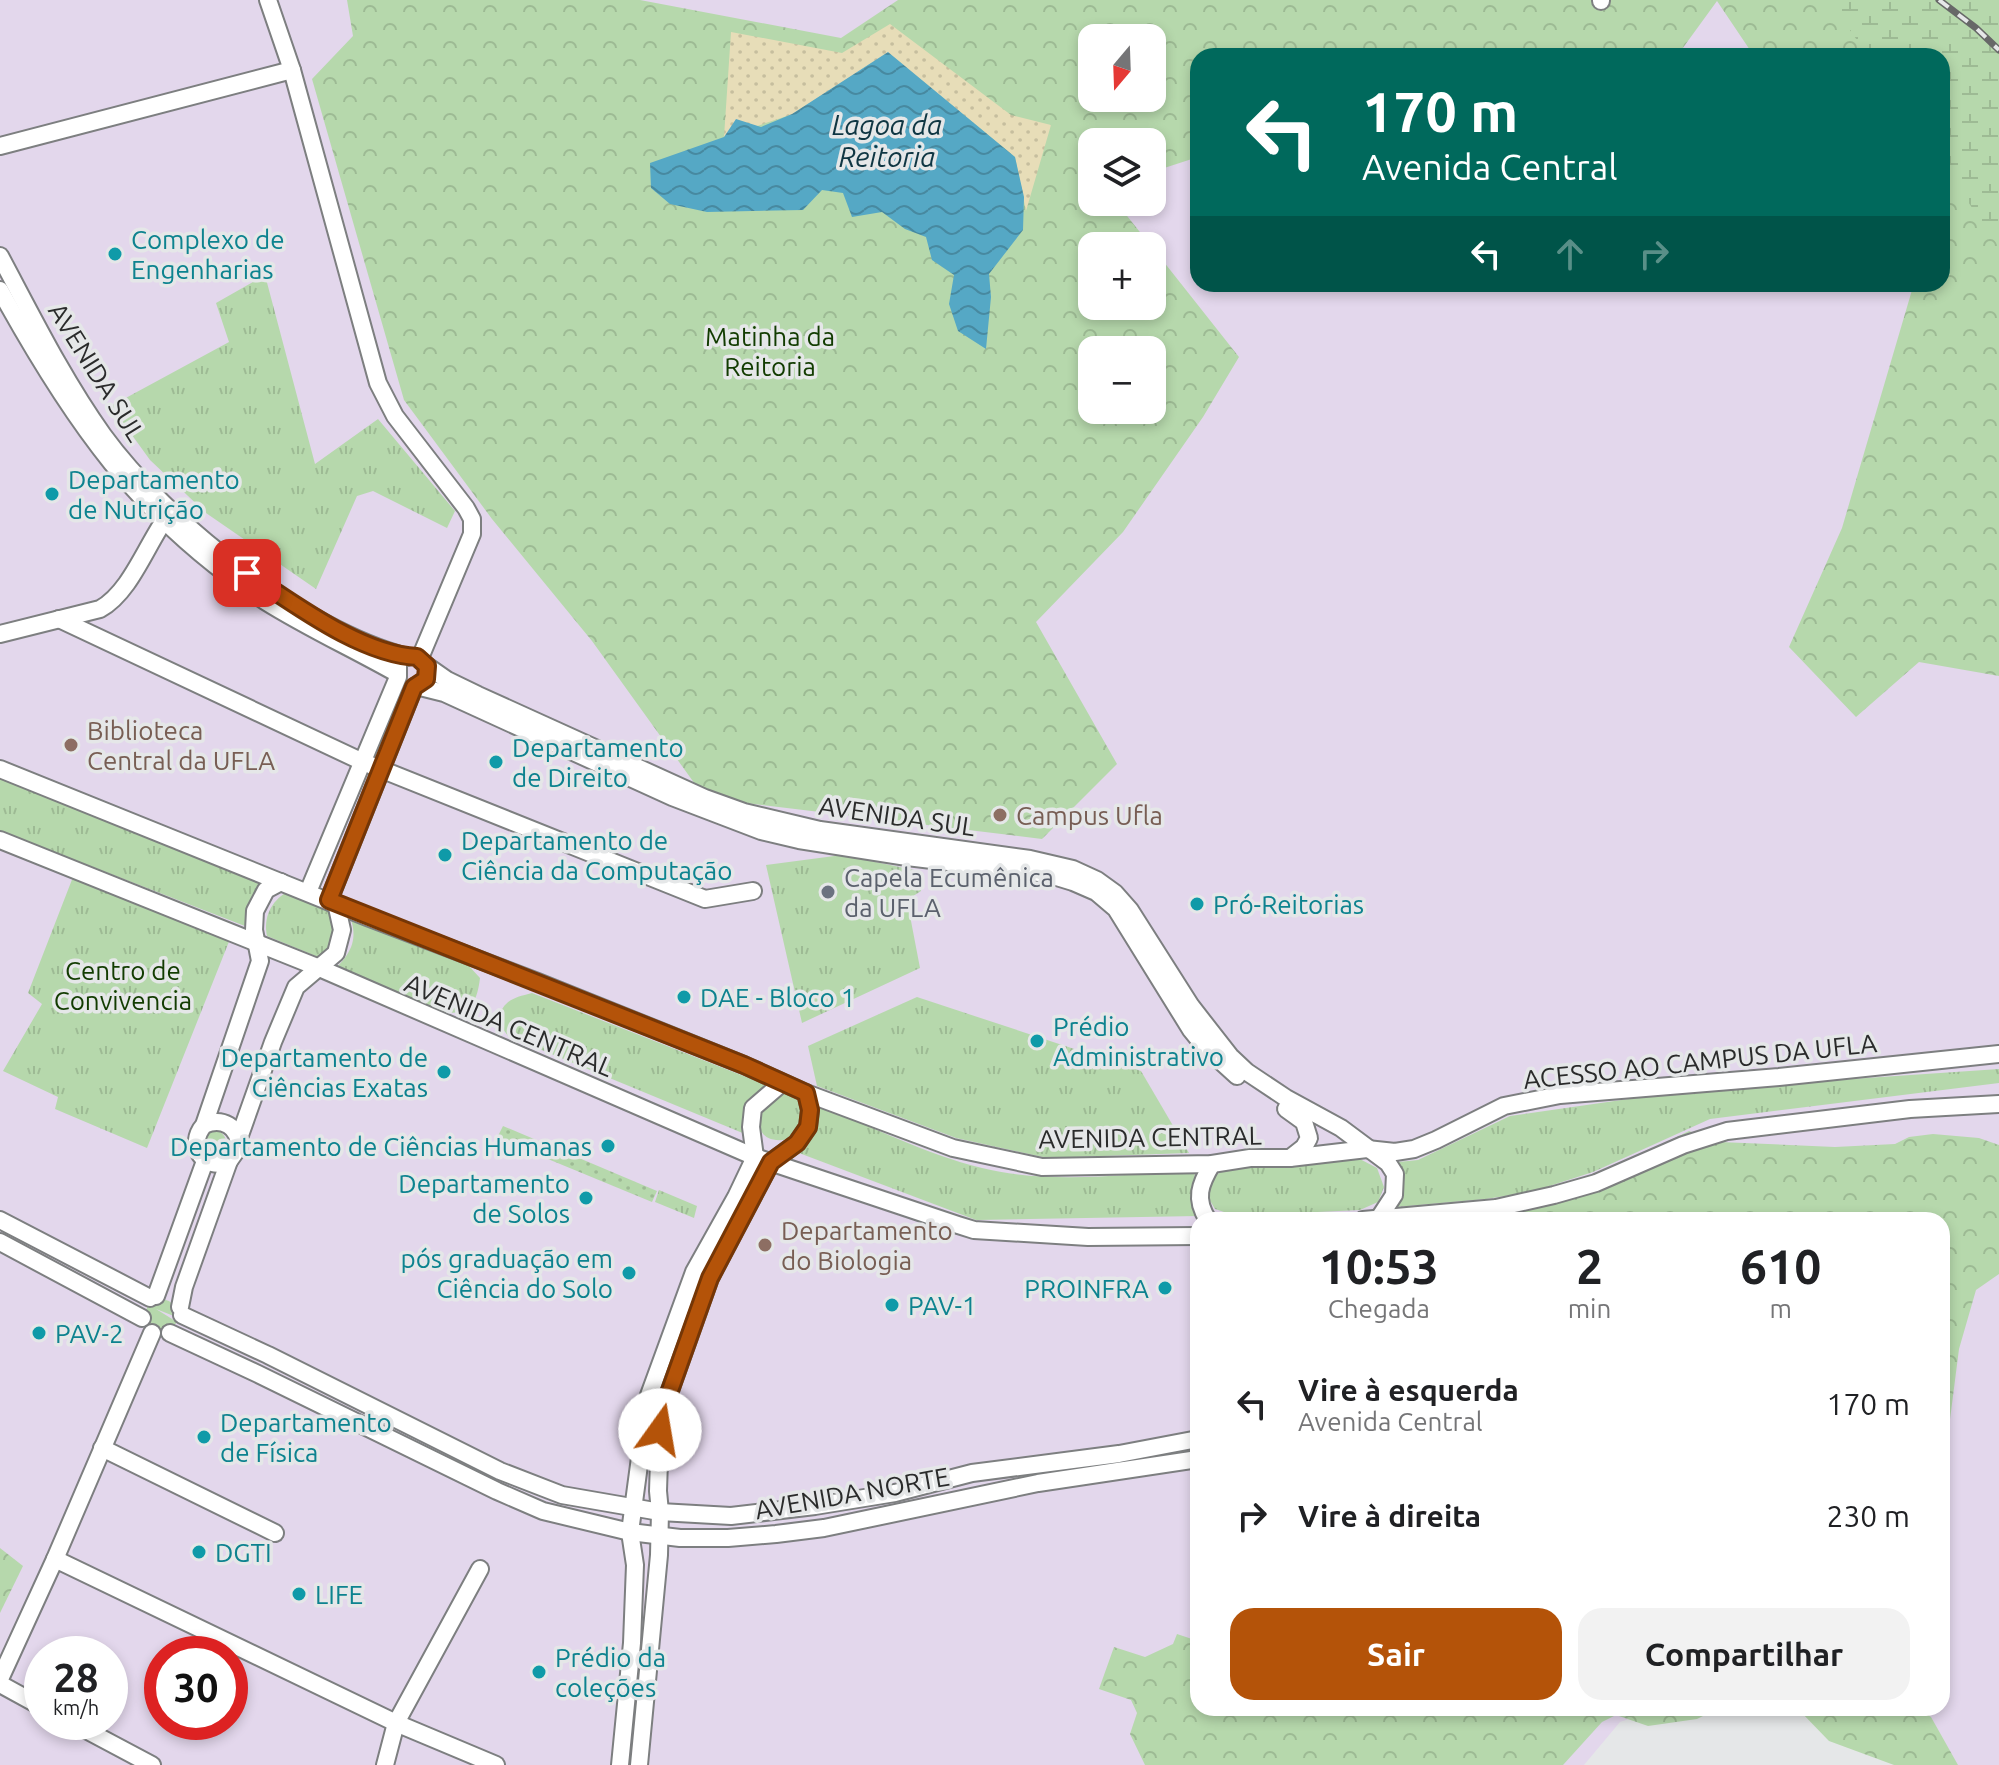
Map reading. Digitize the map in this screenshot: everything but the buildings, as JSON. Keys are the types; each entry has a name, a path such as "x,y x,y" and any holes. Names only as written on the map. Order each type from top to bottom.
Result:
{"street":[{"path":"0,1242 142,1318 152,1333 170,1333 179,1326 184,1287 229,1161 239,1147 239,1138 273,1042 296,987 317,967 331,959 340,941 342,930 332,902 380,768 415,687 426,679 418,660 472,534 472,519 466,508 395,416 378,383 292,70 268,0"},
{"path":"0,146 292,70"},
{"name":"AVENIDA SUL","path":"0,256 51,351 104,436 167,516 208,560 266,601 398,676"},
{"name":"AVENIDA SUL","path":"0,290 69,408 120,477 167,516 247,573 343,632 386,651 418,660 457,685 612,757 744,812 820,830 1030,859 1073,869 1097,880 1115,893 1130,910 1191,1006 1230,1056 1273,1089 1341,1128 1388,1163 1395,1174 1394,1195 1378,1212"},
{"path":"0,634 100,609 110,603 121,592 167,516"},
{"path":"59,619 363,762 705,899 753,891"},
{"path":"308,892 398,676 399,664 418,660"},
{"path":"398,676 405,684 415,687"},
{"name":"AVENIDA SUL","path":"415,687 444,693 672,797 761,831 907,857 1047,874 1096,892 1116,909 1204,1046 1261,1094 1304,1122 1309,1138 1304,1147 1290,1158"},
{"name":"AVENIDA CENTRAL","path":"0,769 538,982 806,1093 953,1148 1042,1167 1212,1164 1367,1149"},
{"name":"AVENIDA CENTRAL","path":"0,840 317,967 763,1160 974,1230 1088,1237 1190,1236"},
{"path":"229,1161 217,1165 205,1161 196,1145 196,1138 204,1125 260,961 254,930 258,903 266,890 281,882"},
{"name":"ACESSO AO CAMPUS DA UFLA","path":"1367,1149 1395,1152 1414,1149 1504,1106 1560,1095 1779,1077 1999,1054"},
{"path":"639,1765 660,1535 660,1430 667,1399 710,1278 763,1160 751,1127 753,1108 782,1083"},
{"path":"620,1765 632,1643 635,1565 630,1532 644,1424 653,1384 694,1272 736,1197 763,1160 797,1143 808,1127 810,1110 806,1093"},
{"path":"1451,1212 1496,1208 1596,1183 1711,1134 1910,1109 1999,1104"},
{"path":"204,1125 218,1121 225,1123 239,1138"},
{"path":"142,1318 143,1307 153,1297 205,1161"},
{"path":"1205,1212 1198,1196 1201,1181 1212,1164"},
{"path":"0,1220 153,1297 170,1297 181,1311"},
{"name":"AVENIDA NORTE","path":"181,1311 500,1471 562,1495 660,1512 731,1516 815,1506 895,1493 972,1473 1119,1454 1190,1441"},
{"path":"24,1696 0,1682 152,1333"},
{"name":"AVENIDA NORTE","path":"170,1333 543,1511 630,1532 728,1538 824,1528 1038,1483 1190,1460"},
{"path":"102,1448 275,1533"},
{"path":"55,1559 396,1723 496,1765"},
{"path":"385,1765 396,1723 480,1569"},
{"path":"105,1740 152,1765"}],"shaded area":[{"name":"Campus Ufla","path":"0,0 1914,0 1999,75 1999,1765 1923,1765 1895,1716 1950,1716 1950,1212 1190,1212 1190,1716 1638,1716 1620,1722 1584,1765 0,1765"}],"green space":[{"name":"Matinha da Reitoria","path":"347,0 640,0 841,38 898,0 1887,0 1945,48 1749,48 1717,1 1683,48 1190,48 1190,160 1166,167 1166,128 1078,128 1078,216 1127,216 1140,232 1078,232 1078,320 1166,320 1166,265 1239,357 1203,417 1123,532 1036,622 1117,764 1042,839 705,798 592,641 492,519 404,400 312,79 353,36"},
{"path":"1829,0 1999,0 1999,247 1950,176 1950,48 1862,48"},
{"name":"Matinha da Reitoria","path":"1950,52 1999,93 1999,676 1919,662 1856,717 1789,647 1842,528 1911,292 1950,292"},
{"path":"265,275 315,464 378,419 455,511 447,528 373,491 357,496 316,589 206,513 150,460 111,406 229,342 216,303"},
{"path":"0,774 265,884 250,903 250,928 0,831"},
{"path":"842,855 919,871 921,891 907,900 920,968 802,1023 766,865"},
{"name":"Centro de Convivencia","path":"73,877 230,939 147,1148 55,1109 58,1097 3,1071 42,1004 28,993"},
{"path":"287,892 331,909 335,934 326,954 318,957 267,936 266,923 270,911"},
{"path":"350,917 469,966 480,978 474,1001 466,1010 443,1012 336,968 352,944"},
{"path":"532,993 769,1086 745,1134 508,1036 498,1022 502,1009 514,999"},
{"path":"917,997 1141,1071 1189,1153 1047,1158 956,1138 817,1086 808,1046"},
{"path":"1999,1069 1999,1083 1710,1119 1593,1172 1531,1192 1397,1207 1404,1178 1398,1162 1418,1160 1510,1116 1691,1090"},
{"path":"787,1092 803,1106 800,1124 793,1138 768,1138 761,1132 761,1114 775,1097"},
{"path":"816,1104 940,1155 1008,1173 1089,1177 1196,1170 1192,1193 1197,1212 1190,1212 1190,1216 976,1220 799,1153 808,1141"},
{"path":"503,1126 657,1191 652,1202 497,1138"},
{"path":"215,1131 223,1134 226,1142 223,1150 215,1153 207,1150 204,1142 207,1134"},
{"path":"1689,1131 1720,1142 1835,1147 1895,1144 1909,1137 1933,1134 1979,1138 1999,1145 1999,1274 1976,1290 1959,1349 1950,1419 1950,1212 1518,1212 1541,1186 1562,1193"},
{"path":"1356,1157 1377,1168 1384,1187 1378,1202 1360,1210 1224,1212 1215,1209 1209,1199 1211,1178 1228,1168"},
{"path":"659,1190 697,1206 694,1218 655,1202"},
{"path":"159,1298 177,1308 179,1318 156,1309 177,1322 171,1329 159,1333 146,1323 147,1305"},
{"path":"0,1548 23,1566 0,1613"},
{"path":"1177,1634 1190,1638 1190,1716 1614,1716 1602,1722 1563,1765 1145,1765 1130,1734 1137,1713 1131,1700 1099,1689 1114,1647 1145,1657 1173,1644"},
{"path":"1619,1716 1703,1716 1697,1719 1648,1726"},
{"path":"1805,1716 1930,1716 1958,1765 1894,1765 1829,1741"}],"sand":[{"path":"890,24 1011,115 1051,125 1026,211 1015,157 888,53 793,114 724,137 731,32 842,53"}],"water":[{"name":"Lagoa da Reitoria","path":"888,52 1015,157 1024,197 1023,230 989,274 991,297 986,349 958,331 949,304 954,275 932,260 926,237 905,229 882,212 852,217 843,193 822,190 803,210 707,212 670,204 651,188 650,163 724,137 736,119 761,127 792,114"}],"railway":[{"path":"1939,0 1999,50"}],"place":[{"name":"Complexo de Engenharias","path":"115,254"},
{"name":"Departamento de Nutrição","path":"52,494"},
{"name":"Biblioteca Central da UFLA","path":"71,745"},
{"name":"Departamento de Direito","path":"496,762"},
{"name":"Campus Ufla","path":"1000,815"},
{"name":"Departamento de Ciência da Computação","path":"445,855"},
{"name":"Capela Ecumênica da UFLA","path":"828,892"},
{"name":"Pró-Reitorias","path":"1197,904"},
{"name":"DAE - Bloco 1","path":"684,997"},
{"name":"Prédio Administrativo","path":"1037,1041"},
{"name":"Departamento de Ciências Exatas","path":"444,1072"},
{"name":"Departamento de Ciências Humanas","path":"608,1146"},
{"name":"Departamento de Solos","path":"586,1198"},
{"name":"Departamento do Biologia","path":"765,1245"},
{"name":"pós graduação em Ciência do Solo","path":"629,1273"},
{"name":"PROINFRA","path":"1165,1288"},
{"name":"PAV-1","path":"892,1305"},
{"name":"PAV-2","path":"39,1333"},
{"name":"Departamento de Física","path":"204,1437"},
{"name":"DGTI","path":"199,1552"},
{"name":"LIFE","path":"299,1594"},
{"name":"Prédio da coleções","path":"539,1672"}],"route":[{"path":"247,573 343,632 386,651 417,657 427,666 428,675 424,683 414,687 329,900 744,1065 806,1093 810,1110 808,1127 797,1143 771,1162 710,1278 667,1399 660,1430"}]}
